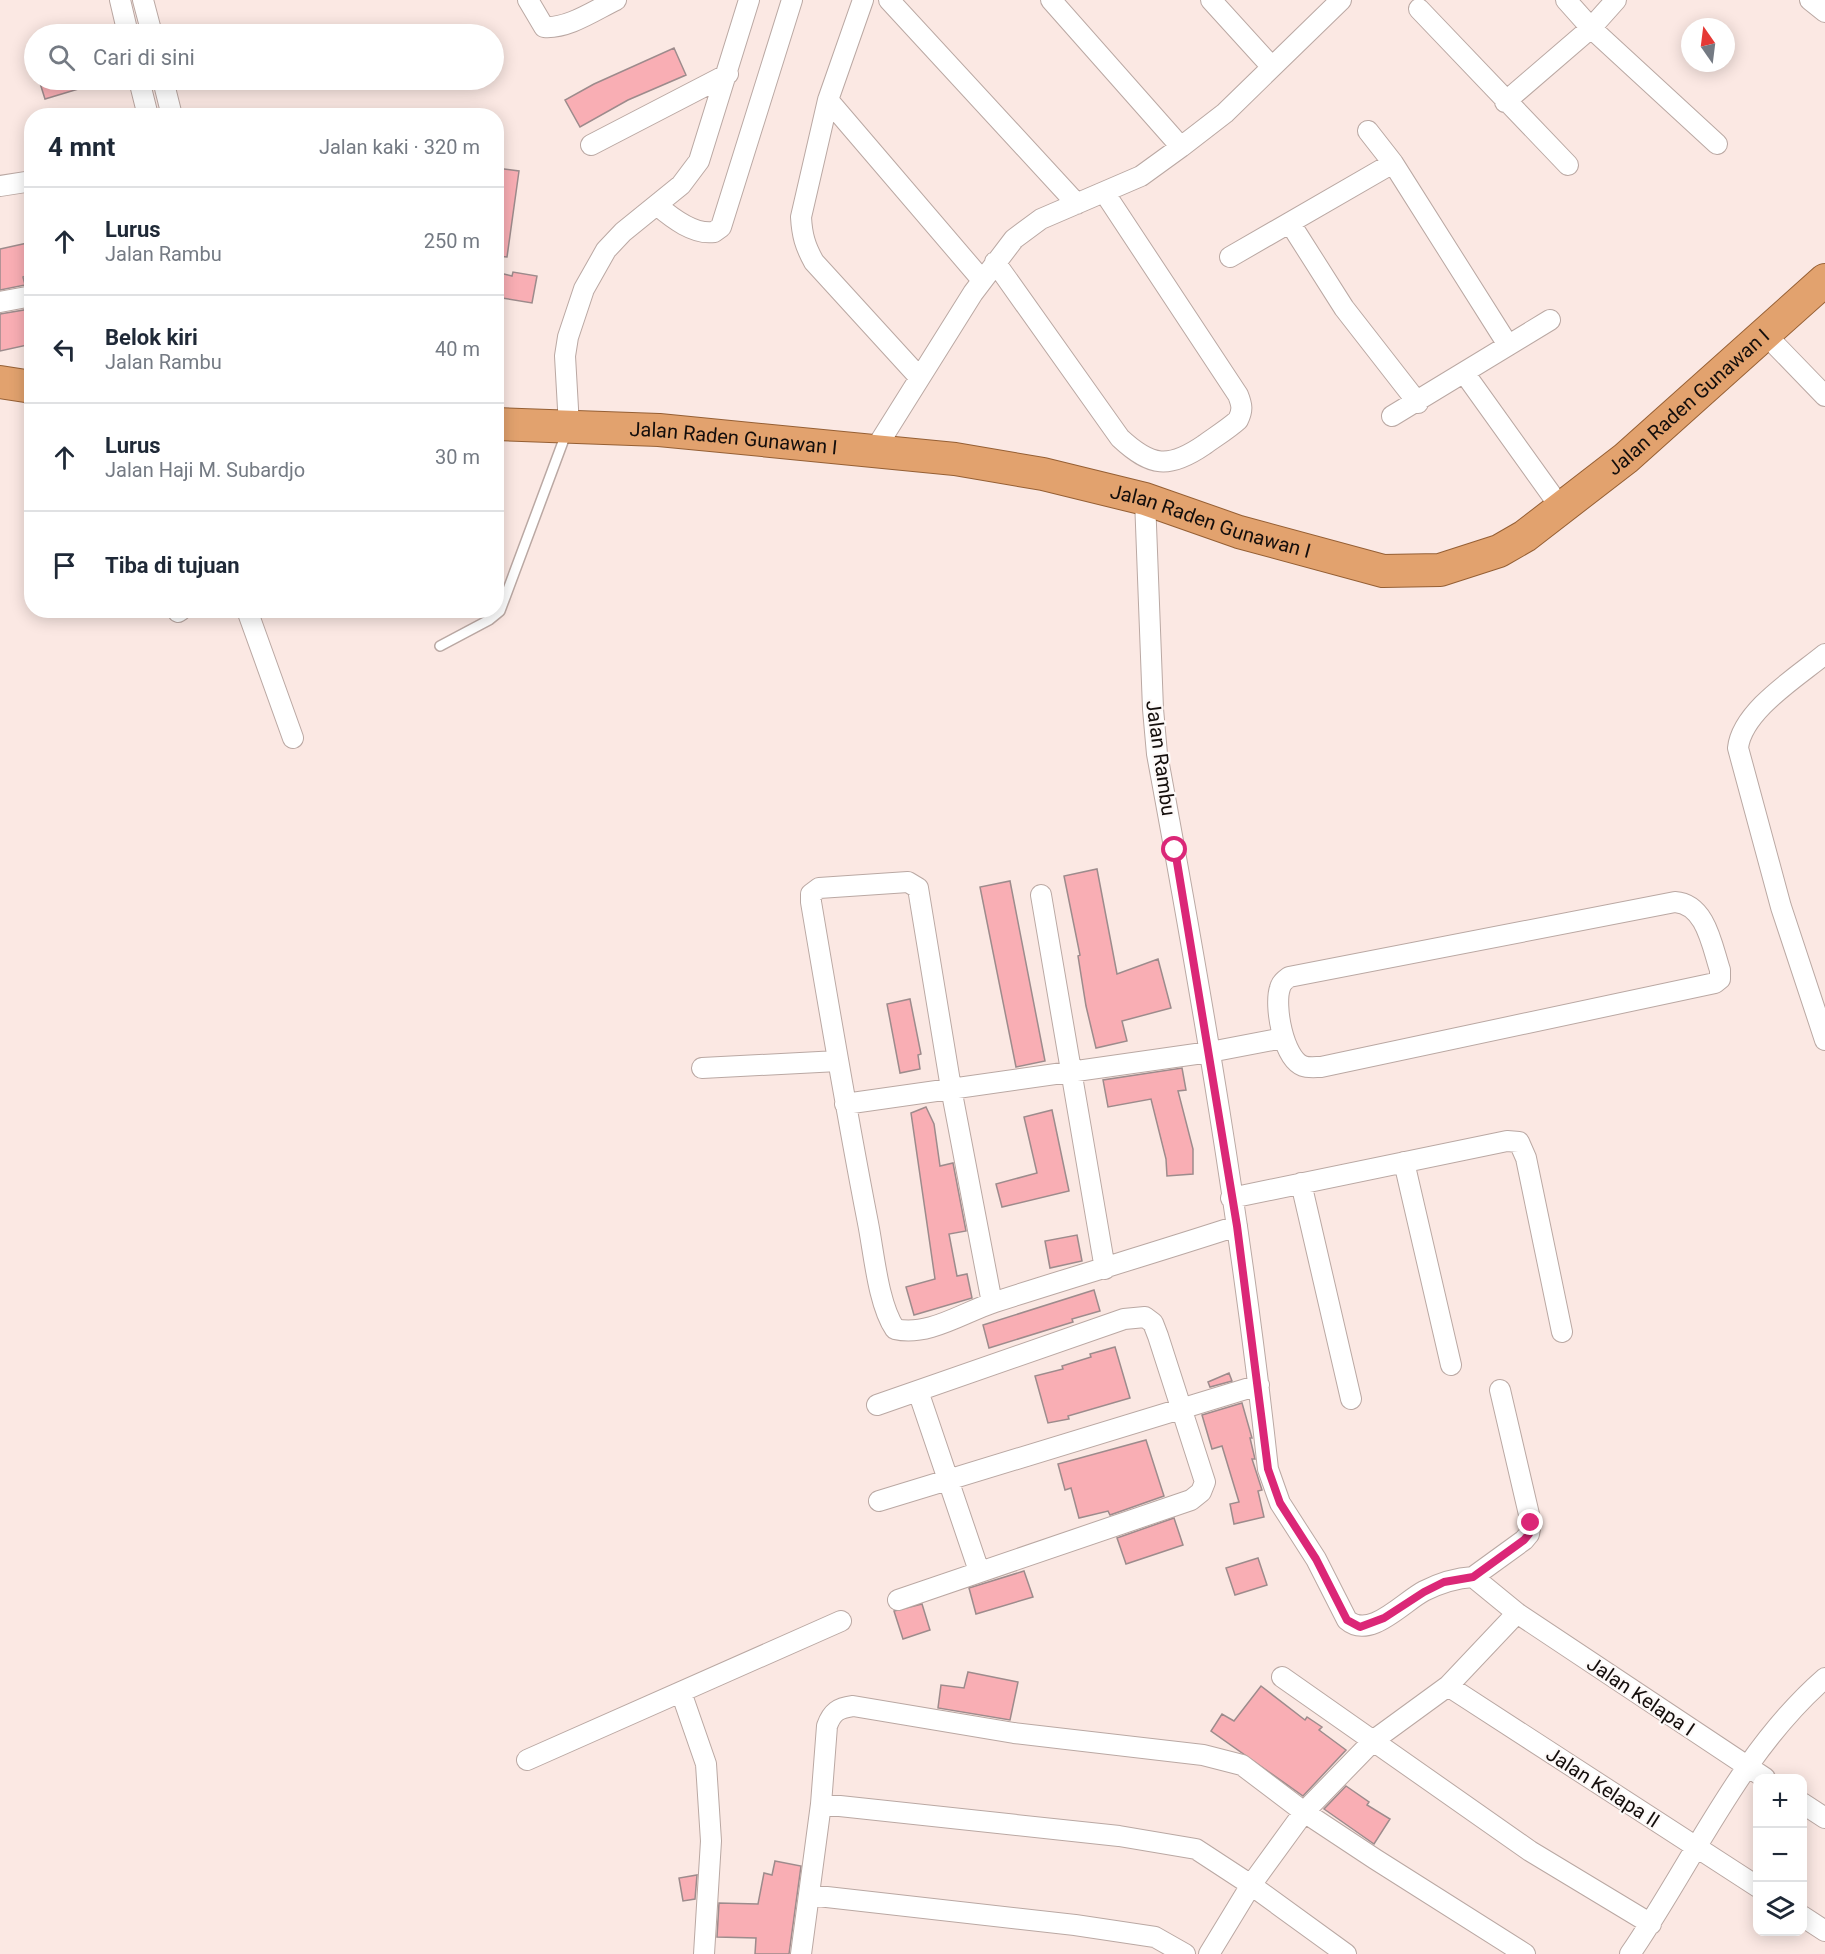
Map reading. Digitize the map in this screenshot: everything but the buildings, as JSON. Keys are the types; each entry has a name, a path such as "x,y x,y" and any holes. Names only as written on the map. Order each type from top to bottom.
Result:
{"highway":[{"name":"Jalan Raden Gunawan I","path":"504,424 658,430 955,459 1042,474 1145,499 1239,532 1383,571 1440,570 1499,551 1525,536 1626,458 1825,280"},
{"path":"0,382 24,386"}],"street":[{"path":"120,0 126,24"},
{"path":"143,0 149,24"},
{"path":"528,0 544,27 550,27 564,25 616,0"},
{"path":"569,426 565,356 568,338 584,289 606,250 623,232 664,211 699,161 728,74 749,0"},
{"path":"664,211 690,227 714,232 724,222 792,0"},
{"path":"863,0 828,100 801,217 804,245 814,262 919,377"},
{"path":"889,0 1077,204"},
{"path":"1051,0 1180,147"},
{"path":"1211,0 1271,66"},
{"path":"874,451 982,280 1014,239 1041,219 1141,176 1225,113 1341,0"},
{"path":"1566,0 1591,28 1717,144"},
{"path":"1505,102 1591,28 1616,0"},
{"path":"1810,0 1825,12"},
{"path":"1419,9 1505,102 1568,165"},
{"path":"591,145 728,74"},
{"path":"142,90 146,108"},
{"path":"166,90 170,108"},
{"path":"828,100 982,280"},
{"path":"1368,131 1392,163 1508,345"},
{"path":"1230,257 1392,163"},
{"path":"0,186 24,182"},
{"path":"995,262 1120,438 1135,452 1149,460 1169,463 1186,457 1238,420 1243,410 1239,395 1104,192"},
{"path":"1290,223 1344,308 1418,403"},
{"path":"0,302 24,298"},
{"path":"1392,416 1418,403 1550,320"},
{"path":"1764,333 1825,396"},
{"path":"1465,374 1561,508"},
{"name":"Jalan Rambu","path":"1145,499 1153,709 1157,754 1210,1052 1237,1226 1272,1487 1316,1559 1347,1620 1353,1625 1367,1626 1424,1592 1459,1577 1473,1577"},
{"path":"250,618 293,738"},
{"path":"1825,654 1755,713 1739,736 1738,748 1781,907 1825,1040"},
{"path":"992,1303 951,1088 919,891 913,883 819,888 811,894 837,1061 881,1286 890,1322 895,1329 907,1332 928,1328 992,1303 1237,1226"},
{"path":"1041,895 1105,1269"},
{"path":"1675,902 1686,902 1696,909 1720,970 1720,978 1715,982 1321,1066 1304,1066 1296,1062 1283,1038 1278,999 1280,986 1289,977 1675,902"},
{"path":"845,1104 1210,1052 1283,1038"},
{"path":"702,1068 837,1061"},
{"path":"1232,1198 1507,1141 1519,1142 1526,1158 1562,1332"},
{"path":"1404,1162 1451,1365"},
{"path":"1301,1184 1352,1399"},
{"path":"878,1405 1137,1316 1145,1317 1154,1323 1205,1482 1201,1492 1191,1500 898,1600"},
{"path":"879,1501 1259,1385"},
{"path":"1209,1954 1251,1885 1304,1812 1374,1740 1448,1686 1517,1613 1473,1577 1524,1540 1529,1534 1531,1523 1500,1390"},
{"path":"918,1391 979,1571"},
{"name":"Jalan Kelapa I","path":"1517,1613 1758,1774"},
{"path":"527,1760 841,1621"},
{"path":"1282,1677 1530,1851 1651,1924"},
{"path":"1630,1954 1748,1767 1795,1706 1825,1678"},
{"name":"Jalan Kelapa II","path":"1448,1686 1753,1884"},
{"path":"681,1692 706,1764 711,1841 704,1954"},
{"path":"801,1954 821,1804 827,1726 830,1716 839,1708 853,1706 1014,1733 1203,1755 1242,1766 1304,1812 1525,1954"},
{"path":"821,1804 1119,1836 1196,1849 1251,1885 1346,1954"},
{"path":"1807,1806 1825,1818"},
{"path":"809,1895 1144,1935 1155,1937 1185,1954"},
{"path":"1807,1919 1825,1931"}],"lane":[{"path":"504,600 569,426"},
{"path":"440,646 491,618"}],"route":[{"path":"1175,850 1237,1226 1268,1469 1272,1487 1280,1503 1316,1559 1347,1620 1360,1627 1384,1618 1444,1582 1459,1577 1473,1577 1524,1540 1529,1534 1531,1523"}]}
